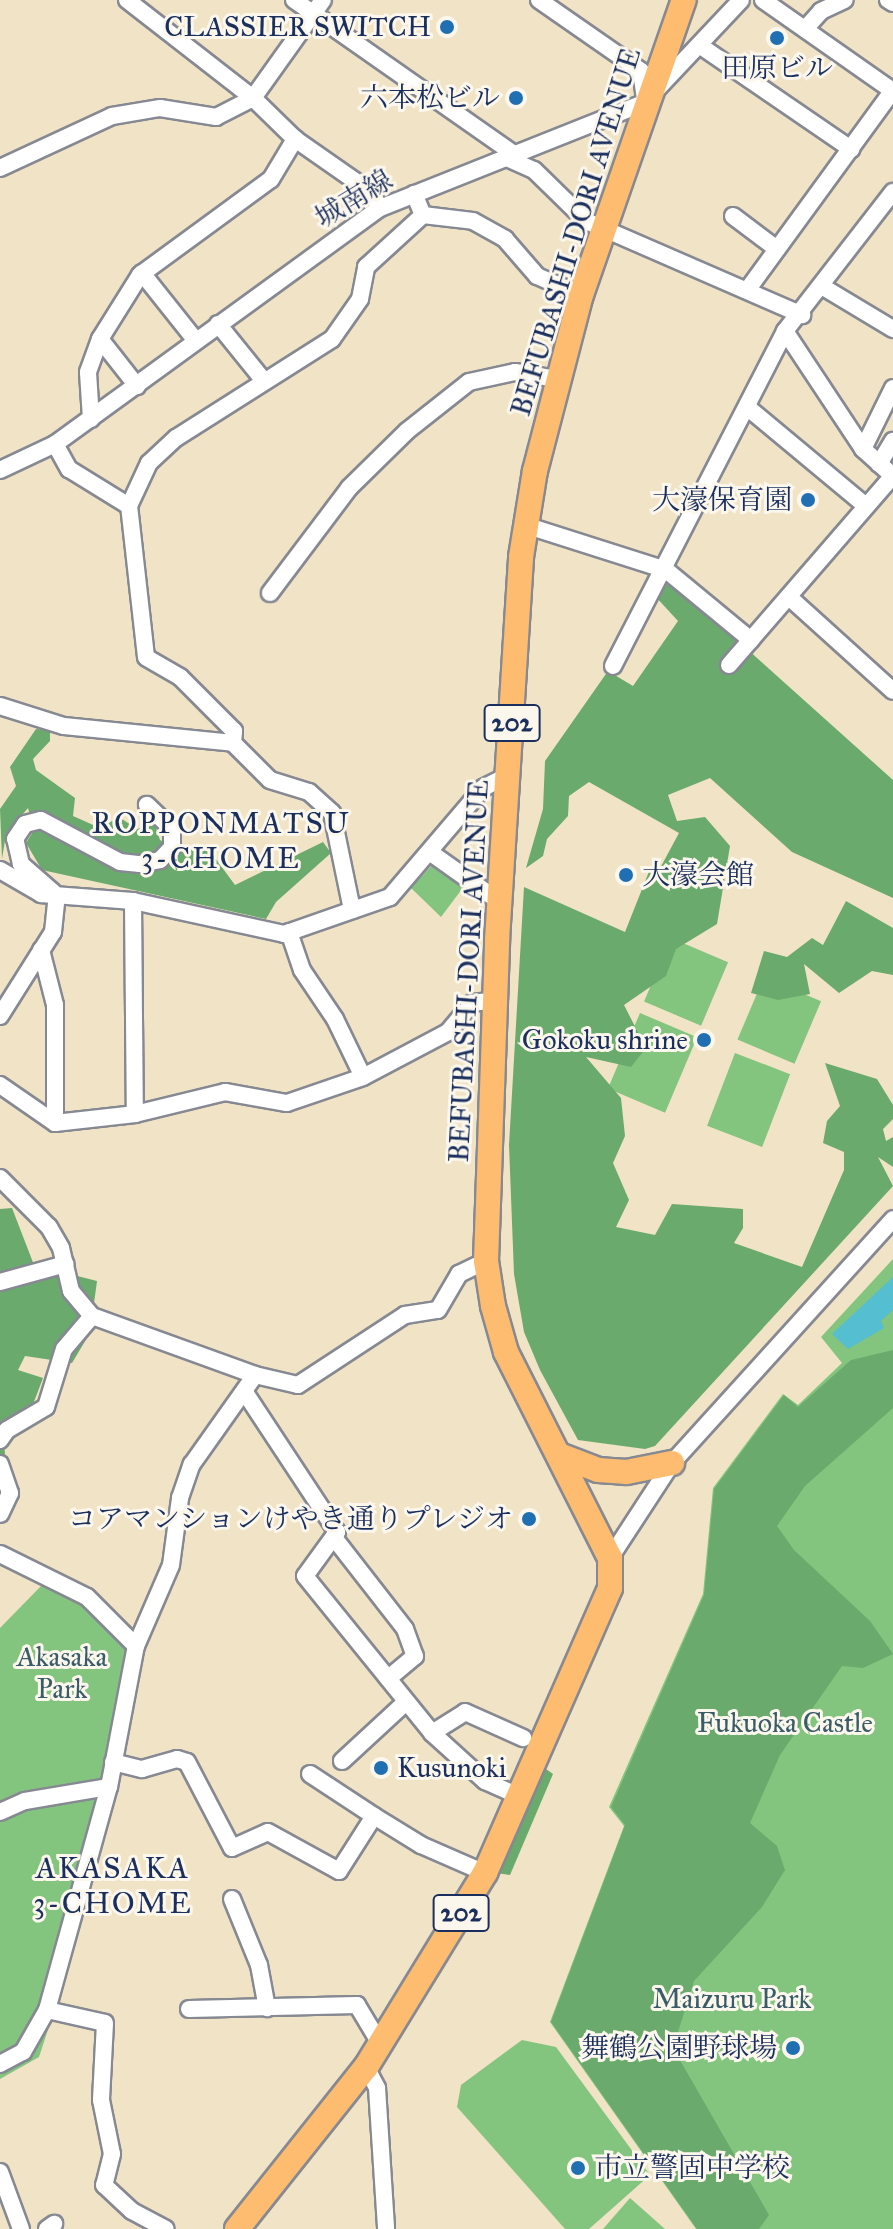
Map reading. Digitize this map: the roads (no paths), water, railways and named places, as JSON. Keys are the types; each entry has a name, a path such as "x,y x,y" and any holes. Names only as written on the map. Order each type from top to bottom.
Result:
{"highway":[{"name":"BEFUBASHI-DORI AVENUE","path":"610,1558 506,1352 486,1261 500,902 525,525 557,379 581,295 644,103 684,0"},
{"path":"559,1455 598,1470 627,1472 672,1463"},
{"name":"202","path":"237,2229 366,2067 485,1873 517,1795 602,1615 610,1558"}],"street":[{"path":"127,0 253,98 295,139 371,192 380,208"},
{"path":"294,0 319,7 534,170 583,218 802,315"},
{"path":"539,0 641,71 644,103"},
{"name":"城南線","path":"0,470 55,444 380,208 644,103 702,47 741,0"},
{"path":"748,289 893,90 763,0"},
{"path":"805,29 821,11 845,0"},
{"path":"888,0 893,3"},
{"path":"0,168 112,116 160,108 216,117 253,98 319,7"},
{"path":"702,47 851,149"},
{"path":"91,419 88,372 100,339 142,273 271,179 295,139"},
{"path":"613,666 666,570 785,331 802,315 893,192"},
{"path":"414,194 423,215"},
{"path":"233,743 234,731 180,677 146,657 129,506 149,463 176,438 332,339 360,299 366,267 423,215 473,221 505,239 537,276 581,295"},
{"path":"733,216 777,249"},
{"path":"142,273 196,341"},
{"path":"823,287 893,329"},
{"path":"218,324 264,381"},
{"path":"729,665 893,476 863,449 785,331"},
{"path":"100,339 137,386"},
{"path":"270,593 349,488 407,431 469,382 515,372 557,379"},
{"path":"863,449 893,388"},
{"path":"747,407 866,506"},
{"path":"879,464 893,441"},
{"path":"55,444 69,469 129,506"},
{"path":"525,525 666,570 751,640"},
{"path":"789,597 893,691"},
{"path":"0,706 64,726 233,743 270,780 309,792 332,813 352,910"},
{"path":"0,870 12,882 57,895 133,901 289,932 390,897 431,853 483,788 508,775"},
{"path":"57,895 21,864 15,839 25,824 41,820 120,862 140,864 160,860 172,847 172,829 147,805"},
{"path":"431,853 500,902"},
{"path":"0,1016 53,932 57,895"},
{"path":"133,901 135,1114"},
{"path":"289,932 302,970 335,1019 363,1077"},
{"path":"41,950 55,1005 55,1123"},
{"path":"0,1085 55,1123 135,1114 225,1092 287,1103 363,1077 448,1032 472,1003 496,1000"},
{"path":"0,1178 49,1227 66,1264 71,1291 92,1316 255,1375 298,1385 405,1315 438,1310 459,1274 486,1261"},
{"path":"610,1558 672,1463 893,1219"},
{"path":"0,1282 66,1264"},
{"path":"0,1440 7,1430 46,1407 64,1349 92,1316"},
{"path":"0,2064 23,2052 47,2010 109,1787 136,1646 171,1565 180,1498 192,1464 255,1375"},
{"path":"244,1391 337,1532 335,1539 305,1576 432,1733 485,1781 517,1795"},
{"path":"0,1464 10,1493 0,1514"},
{"path":"335,1539 405,1629 415,1656 388,1679"},
{"path":"0,1554 87,1597 136,1646"},
{"path":"342,1761 406,1702"},
{"path":"432,1733 465,1712 523,1738"},
{"path":"113,1762 142,1769 177,1759 187,1762 232,1848 268,1832 339,1871 374,1816"},
{"path":"310,1774 421,1845 485,1873"},
{"path":"0,1812 25,1801 109,1787"},
{"path":"232,1899 259,1965 267,2008"},
{"path":"189,2009 357,2005 381,2045"},
{"path":"47,2010 105,2023 101,2100 112,2154 104,2185 132,2211 166,2229"},
{"path":"366,2067 377,2088 386,2229"},
{"path":"0,2172 21,2229"}],"water":[{"path":"893,1277 893,1310 881,1321 884,1328 848,1349 832,1334"}],"place":[{"name":"CLASSIER SWITCH","path":"447,27"},
{"name":"田原ビル","path":"777,38"},
{"name":"六本松ビル","path":"516,98"},
{"name":"大濠保育園","path":"808,500"},
{"name":"大濠会館","path":"626,875"},
{"name":"Gokoku shrine","path":"704,1040"},
{"name":"コアマンションけやき通りプレジオ","path":"529,1519"},
{"name":"Kusunoki","path":"381,1768"},
{"name":"舞鶴公園野球場","path":"793,2048"},
{"name":"市立警固中学校","path":"578,2168"}],"district":[{"name":"ROPPONMATSU 3-CHOME","path":"221,840"},
{"name":"AKASAKA 3-CHOME","path":"113,1885"}],"park label":[{"name":"Akasaka Park","path":"62,1673"},
{"name":"Fukuoka Castle","path":"785,1723"},
{"name":"Maizuru Park","path":"732,1999"}]}
